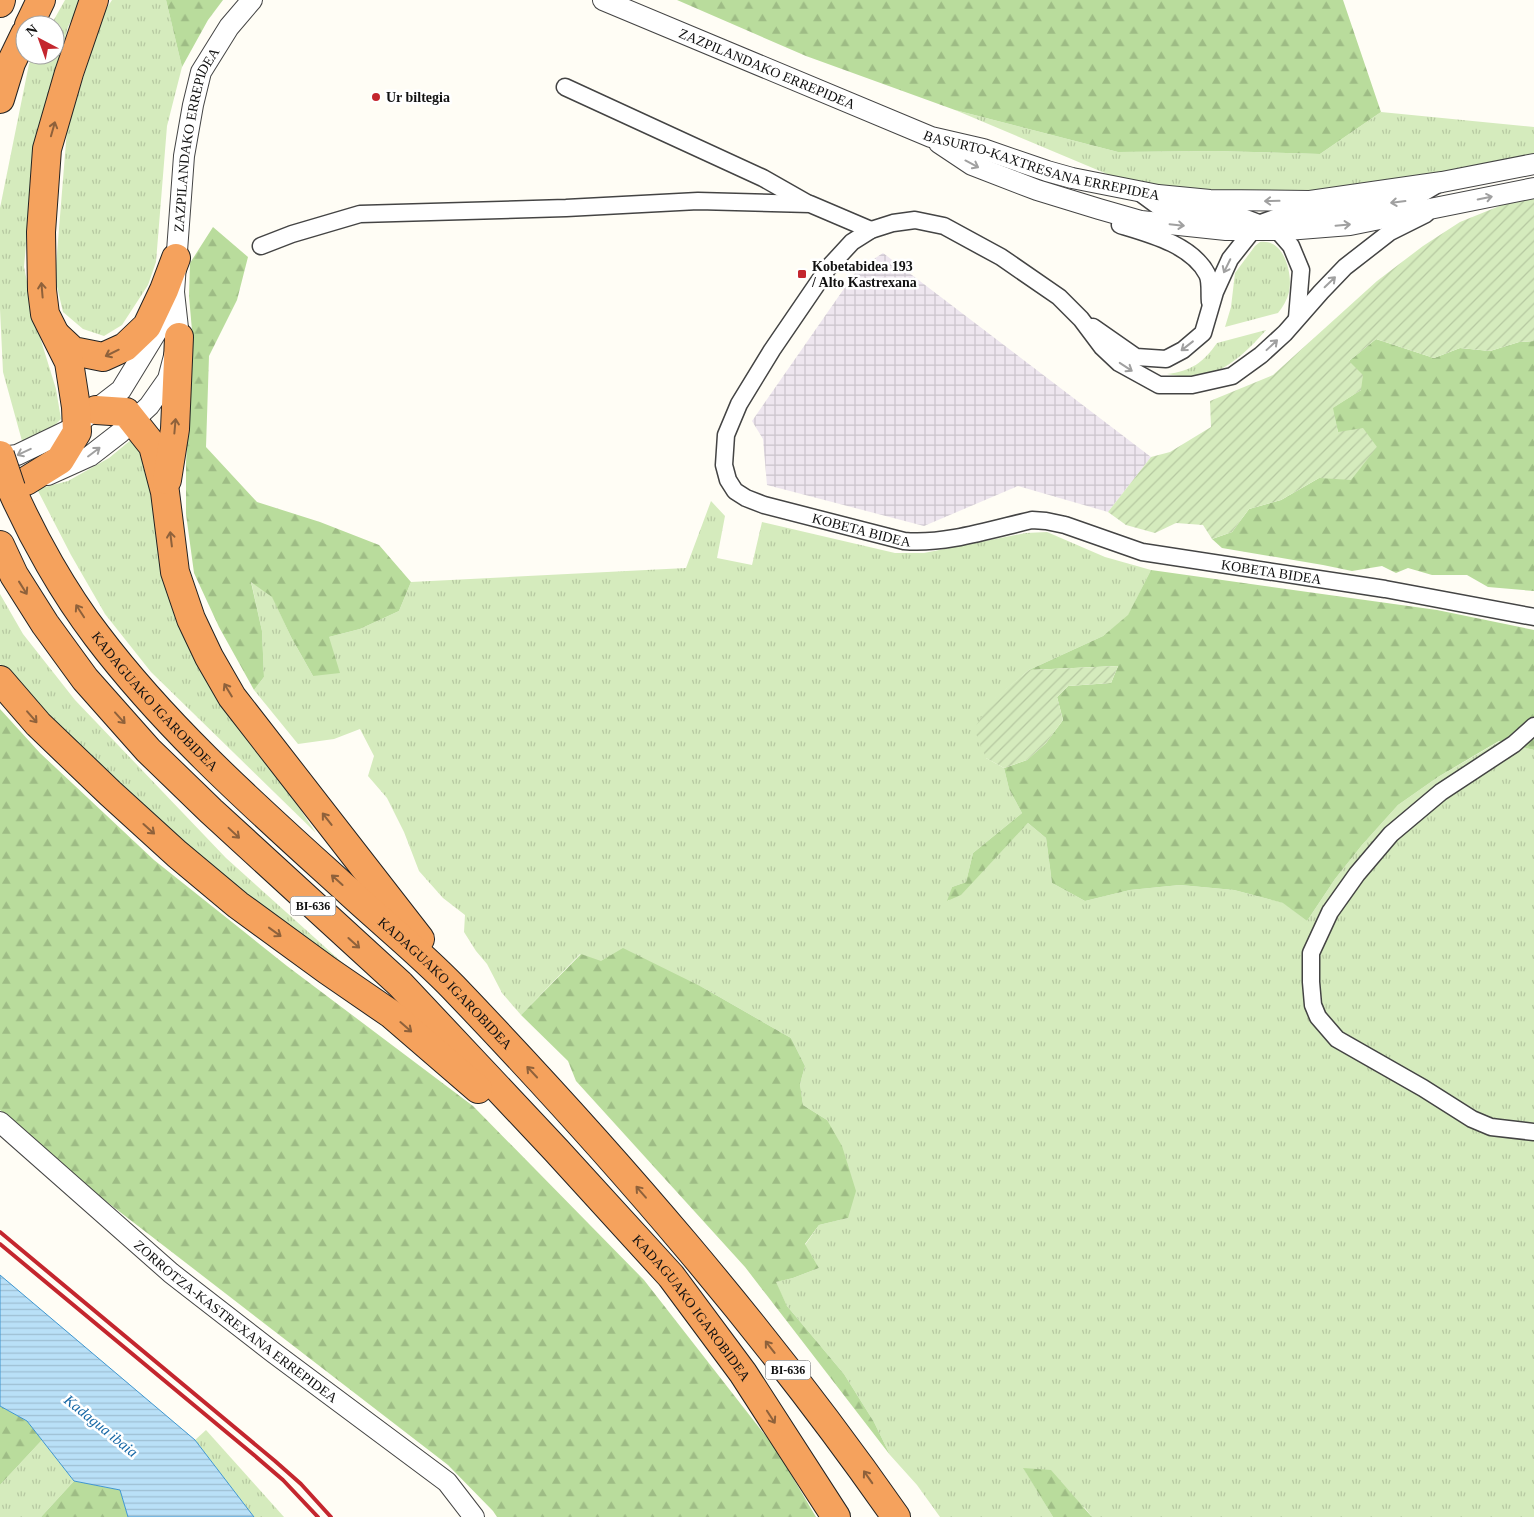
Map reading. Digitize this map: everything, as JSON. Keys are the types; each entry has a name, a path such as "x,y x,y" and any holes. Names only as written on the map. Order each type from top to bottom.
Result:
{"highway":[{"path":"34,15 41,0"},
{"path":"86,417 76,407 69,362 45,314 42,290 41,232 47,150 69,73 94,0"},
{"path":"0,99 15,56"},
{"path":"57,336 73,351 103,357 125,347 147,326 164,290 176,258"},
{"path":"165,492 175,429 179,337"},
{"path":"12,485 60,460 86,417 126,412 134,420 154,446 165,492 175,572 191,619 209,657 232,697 420,940 450,984"},
{"name":"KADAGUAKO IGAROBIDEA","path":"0,456 28,525 65,587 95,634 141,690 216,768 450,984 614,1161 712,1275 804,1389 896,1517"},
{"name":"KADAGUAKO IGAROBIDEA","path":"0,545 14,575 45,624 84,678 148,750 217,817 400,984 671,1276 743,1373 836,1517"},
{"path":"0,680 38,724 177,854 238,905 327,970 392,1014 470,1083 556,1150"}],"street":[{"name":"ZAZPILANDAKO ERREPIDEA","path":"12,485 49,475 90,456 149,406 168,379 179,337 174,292 176,258 184,156 193,105 202,72 228,27 252,0"},
{"name":"ZAZPILANDAKO ERREPIDEA","path":"603,0 931,137"},
{"path":"566,87 763,178 810,204 871,230"},
{"name":"BASURTO-KAXTRESANA ERREPIDEA","path":"931,137 983,149 1046,171 1138,191 1210,200 1310,201 1442,182 1534,164"},
{"name":"BASURTO-KAXTRESANA ERREPIDEA","path":"931,137 972,165 1062,198 1141,221 1226,230 1350,225 1534,188"},
{"path":"1081,319 1136,357 1166,359 1183,350 1203,333 1211,307 1230,260 1264,228 1280,216 1411,200 1442,182"},
{"path":"1138,191 1162,209 1242,217 1264,228 1291,246 1301,270 1297,318"},
{"path":"1062,198 1112,223 1150,234 1175,244 1191,254 1208,275 1211,307"},
{"path":"261,246 292,234 360,214 566,208 698,201 810,204"},
{"path":"1081,319 1102,346 1119,362 1159,385 1192,385 1232,376 1261,355 1285,333 1320,292 1368,248 1390,232 1437,208"},
{"name":"KOBETA BIDEA","path":"1081,319 1059,297 1001,257 944,226 915,220 893,223 871,230 852,242 828,268 772,350 739,404 726,435 724,465 728,480 735,491 746,498 764,505 904,541 939,540 1032,520 1046,521 1065,525 1142,552 1385,588 1534,617"},
{"name":"ZAZPILANDAKO ERREPIDEA","path":"0,456 17,455 69,430 121,390 165,319 174,292"},
{"path":"1534,726 1514,744 1441,792 1391,834 1357,874 1330,912 1311,953 1313,1004 1318,1016 1337,1039 1423,1088 1472,1119 1492,1127 1534,1132"},
{"name":"ZORROTZA-KASTREXANA ERREPIDEA","path":"0,1122 171,1273 274,1353 447,1482 474,1517"}],"shaded area":[{"path":"883,253 1151,457 1108,512 1018,486 924,526 767,485 763,439 752,421 857,270"}],"green space":[{"path":"65,0 81,0 65,38 65,15 57,15"},
{"path":"112,0 166,0 182,67 167,126 156,262 148,285 122,325 104,336 83,329 63,312 55,278 67,130 103,14"},
{"path":"166,0 223,0 208,20 182,67"},
{"path":"677,0 1343,0 1381,112 1320,154 1216,151 1118,152 955,110 806,56"},
{"path":"29,65 57,65 35,143 24,267 35,321 56,389 61,419 53,427 22,441 3,372 0,309 0,208"},
{"path":"955,110 1118,152 1216,151 1320,154 1381,112 1534,127 1534,157 1367,186 1302,192 1182,189 1119,179"},
{"path":"1534,196 1534,341 1519,342 1490,351 1460,348 1434,358 1376,339 1349,361 1363,375 1361,390 1333,408 1338,432 1363,428 1377,447 1351,480 1319,478 1281,500 1249,509 1232,532 1212,539 1203,525 1176,523 1155,533 1126,525 1108,512 1151,457 1170,452 1211,427 1210,401 1273,375 1377,281 1423,246 1460,222 1502,205"},
{"path":"213,227 248,257 237,300 209,356 206,447 257,502 320,522 379,545 411,582 399,611 360,629 329,637 340,673 313,676 291,637 272,597 251,582 262,631 264,677 254,690 219,627 194,573 186,514 186,463 193,342 189,296 190,263"},
{"path":"1260,242 1268,242 1275,246 1281,251 1285,259 1290,276 1287,298 1278,313 1225,327 1231,307 1235,273"},
{"path":"1266,330 1233,362 1212,373 1191,377 1167,374 1183,371 1196,365 1207,356 1217,343"},
{"path":"1376,339 1434,358 1460,348 1490,351 1519,342 1534,341 1534,591 1488,587 1467,575 1432,575 1408,568 1396,573 1382,566 1352,571 1222,548 1212,539 1232,532 1249,509 1281,500 1319,478 1338,432 1332,408 1361,390 1349,361"},
{"path":"132,439 145,456 213,678 316,833 151,672 105,614 71,555 37,489 68,481 109,458"},
{"path":"711,501 725,516 717,558 752,565 762,522 895,553 924,553 1026,533 1047,532 1105,557 1151,570 1128,616 1103,636 1029,670 992,701 986,758 1004,768 1009,789 1022,813 973,853 966,882 952,887 948,901 995,858 1028,823 1046,838 1052,883 1085,901 1130,890 1180,885 1234,890 1284,903 1307,921 1335,879 1398,805 1438,777 1500,741 1534,750 1534,1517 1092,1517 1085,1508 1024,1469 1053,1517 940,1517 917,1485 890,1455 874,1422 844,1374 787,1306 775,1282 793,1278 819,1268 805,1245 819,1225 848,1218 827,1120 803,1105 800,1084 805,1066 791,1038 702,987 601,962 580,954 521,1015 502,993 487,964 464,932 465,915 443,898 419,871 404,832 387,798 368,776 374,756 360,729 334,739 298,744 254,690 264,677 262,631 251,581 272,596 291,637 313,676 329,637 360,629 399,611 411,582 686,568"},
{"path":"1151,570 1437,610 1534,630 1534,750 1499,741 1438,777 1398,805 1335,879 1307,921 1283,903 1234,890 1180,885 1130,890 1085,901 1052,883 1046,838 1028,823 961,895 947,901 952,887 966,882 973,853 1022,813 1009,789 1004,768 1027,760 1046,743 1063,720 1057,697 1068,686 1111,683 1118,666 1029,670 1103,636 1128,615"},
{"path":"0,594 23,634 75,700 226,858 355,974 259,906 122,789 0,664"},
{"path":"1118,666 1111,683 1068,686 1057,697 1063,720 1046,743 1027,760 1004,768 986,758 974,729 992,700 1029,670"},
{"path":"0,709 40,753 154,860 287,966 473,1106 644,1280 776,1449 816,1517 497,1517 448,1465 94,1192 0,1110"},
{"path":"623,948 702,987 791,1038 805,1066 800,1084 803,1105 827,1120 842,1146 856,1191 848,1218 819,1225 805,1244 819,1268 776,1282 787,1306 844,1374 874,1422 890,1455 745,1267 576,1081 568,1061 521,1015 581,954 601,961"},
{"path":"0,1406 27,1421 42,1440 0,1485"},
{"path":"206,1430 284,1517 254,1517 195,1440"},
{"path":"42,1440 74,1481 41,1517 0,1517 0,1485"},
{"path":"1023,1468 1051,1470 1092,1517 1053,1517"},
{"path":"74,1481 120,1490 128,1517 41,1517"}],"water":[{"name":"Kadagua ibaia","path":"0,1275 195,1440 254,1517 128,1517 120,1490 74,1481 27,1421 0,1406"}],"railway":[{"path":"0,1232 275,1461 301,1484 331,1517"},
{"path":"0,1244 254,1455 283,1480 318,1517"}],"place":[{"name":"Ur biltegia","path":"376,97"},
{"name":"Kobetabidea 193 / Alto Kastrexana","path":"802,274"}]}
